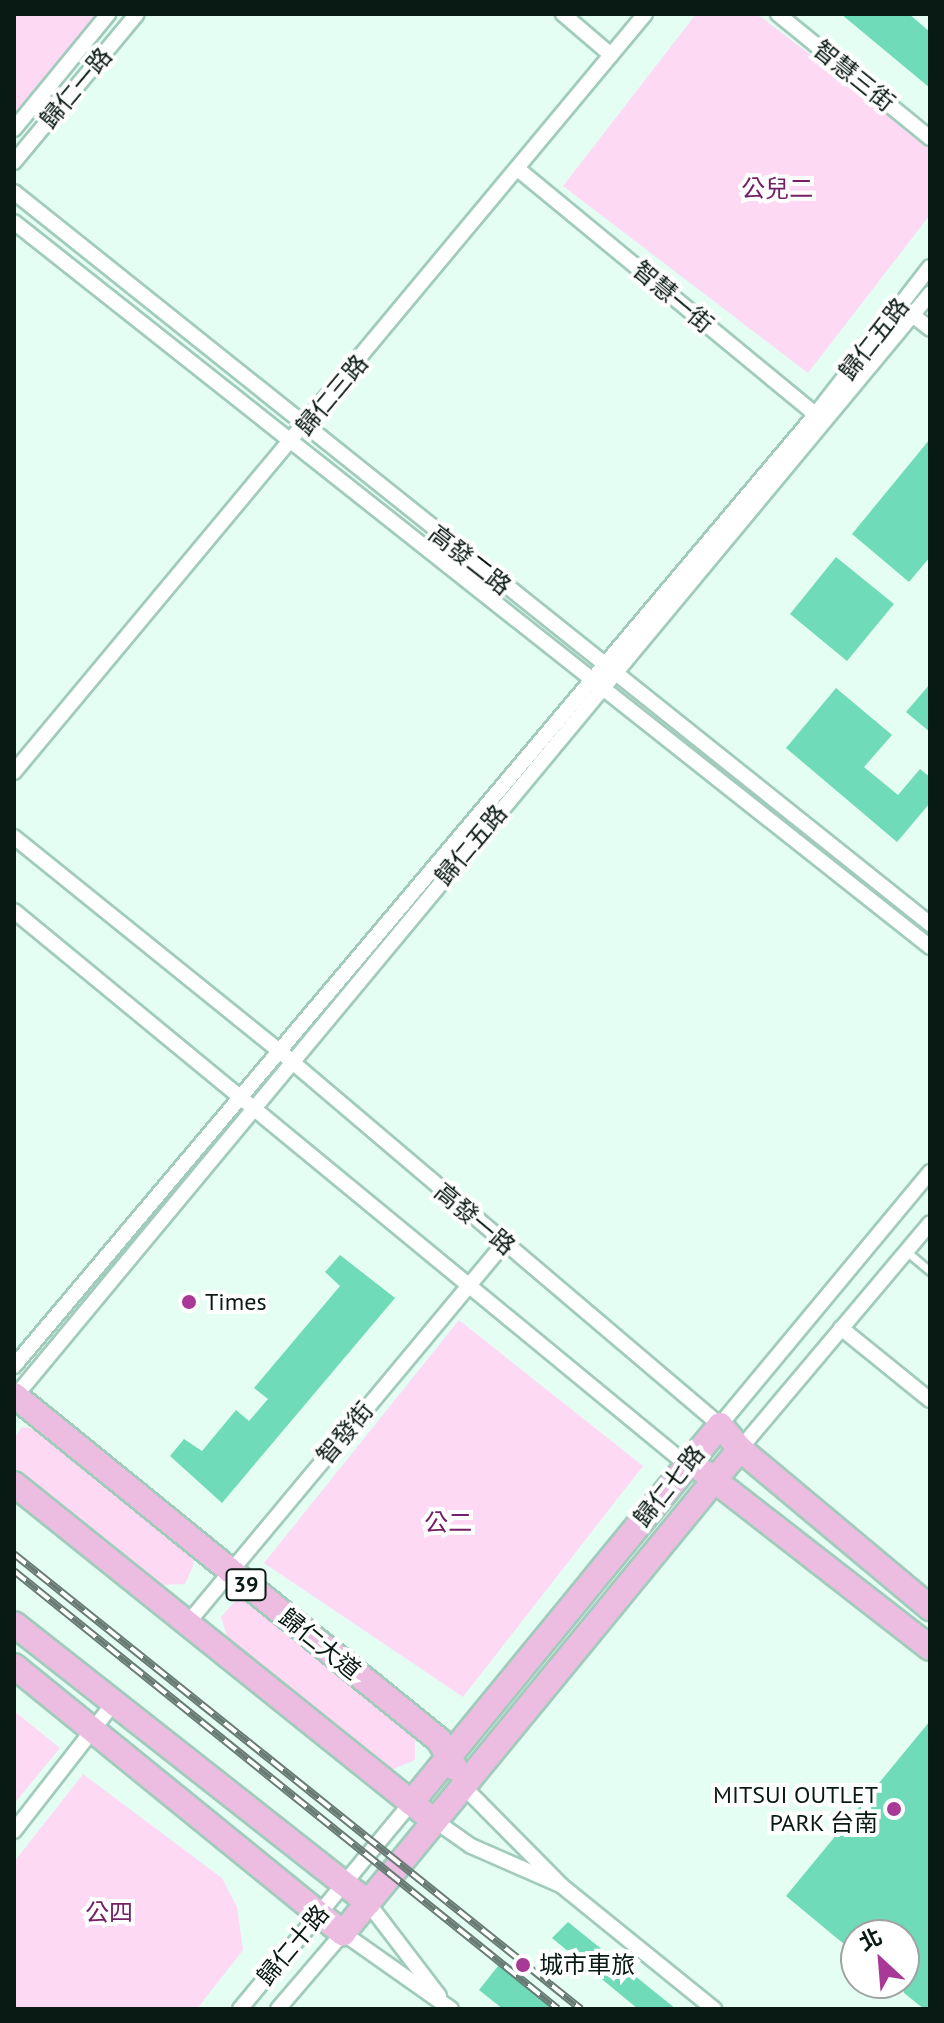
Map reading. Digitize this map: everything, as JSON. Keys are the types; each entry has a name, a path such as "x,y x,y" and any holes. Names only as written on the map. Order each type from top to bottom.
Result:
{"main road":[{"name":"歸仁大道","path":"14,1396 450,1755 462,1785"},
{"name":"高發一路","path":"720,1425 740,1449 930,1608"},
{"name":"歸仁七路","path":"411,1803 720,1425"},
{"name":"歸仁七路","path":"434,1820 740,1449"},
{"path":"687,1465 716,1477 930,1648"},
{"name":"歸仁大道","path":"14,1484 434,1820"},
{"path":"14,1624 113,1704 347,1881 368,1903"},
{"path":"14,1666 343,1933"},
{"name":"歸仁十路","path":"343,1933 434,1820"}],"street":[{"name":"歸仁一路","path":"14,129 108,14"},
{"name":"歸仁一路","path":"14,162 137,14"},
{"path":"563,14 611,55"},
{"name":"歸仁三路","path":"14,772 519,170 645,14"},
{"name":"智慧三街","path":"778,14 930,138"},
{"name":"智慧一街","path":"519,170 821,419"},
{"name":"高發二路","path":"14,192 304,428 930,924"},
{"name":"高發二路","path":"14,222 289,446 599,683 930,947"},
{"name":"歸仁五路","path":"821,419 930,267"},
{"name":"歸仁五路","path":"14,1396 610,669 930,294"},
{"path":"900,305 930,329"},
{"name":"歸仁五路","path":"14,1366 239,1094 599,683"},
{"name":"高發一路","path":"14,837 290,1060 720,1425"},
{"path":"14,911 471,1284 687,1465"},
{"name":"歸仁七路","path":"720,1425 930,1172"},
{"name":"歸仁七路","path":"740,1449 930,1223"},
{"name":"智發街","path":"187,1624 504,1243"},
{"path":"841,1328 930,1400"},
{"path":"14,1831 113,1704"},
{"name":"歸仁大道","path":"462,1785 562,1886 714,2009"},
{"name":"歸仁十路","path":"240,2009 411,1803"},
{"name":"歸仁大道","path":"434,1820 471,1846 562,1886"},
{"path":"368,1903 451,2009"},
{"path":"343,1933 451,2009"},
{"name":"歸仁十路","path":"278,2009 343,1933"}],"lane":[{"path":"906,1251 930,1271"}],"green space":[{"path":"14,14 99,14 14,115"},
{"name":"公兒二","path":"696,14 757,14 930,146 930,215 808,373 563,186"},
{"name":"公二","path":"459,1320 643,1466 463,1697 264,1563"},
{"path":"22,1427 43,1430 190,1553 194,1564 185,1584 162,1585 21,1476 14,1469 14,1438"},
{"path":"237,1599 255,1601 415,1734 415,1760 389,1771 229,1643 221,1617"},
{"path":"14,1711 60,1748 14,1804"},
{"name":"公四","path":"83,1774 222,1878 237,1907 243,1950 197,2009 14,2009 14,1862"}],"building":[{"path":"841,14 909,14 930,32 930,88"},
{"path":"930,439 930,557 909,582 852,534"},
{"path":"836,557 894,604 847,661 790,614"},
{"path":"930,684 930,732 906,712"},
{"path":"836,688 892,735 864,767 898,795 920,769 930,777 930,803 897,842 786,748"},
{"path":"340,1255 395,1298 222,1503 170,1456 184,1439 202,1451 236,1410 249,1421 268,1399 254,1388 340,1286 325,1272"},
{"name":"MITSUI OUTLET PARK 台南","path":"930,1721 930,2009 924,2009 912,1999 920,1999 920,1919 840,1919 840,1941 786,1896"},
{"path":"568,1922 676,2009 638,2009 552,1938"},
{"path":"502,1961 561,2009 503,2009 479,1990"}],"railway":[{"path":"14,1554 581,2009"},
{"path":"14,1571 558,2009"}],"place":[{"name":"Times","path":"189,1302"},
{"name":"MITSUI OUTLET PARK 台南","path":"894,1809"},
{"name":"城市車旅","path":"523,1965"}]}
